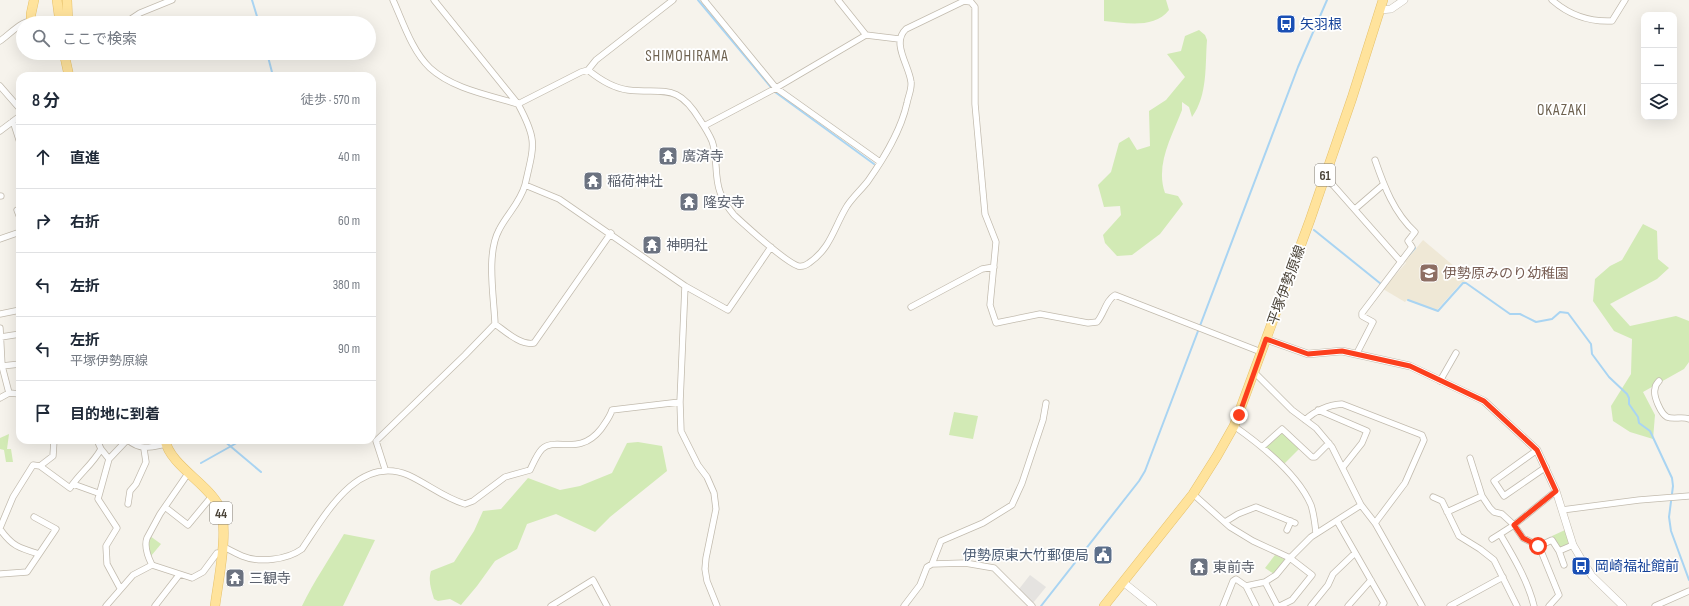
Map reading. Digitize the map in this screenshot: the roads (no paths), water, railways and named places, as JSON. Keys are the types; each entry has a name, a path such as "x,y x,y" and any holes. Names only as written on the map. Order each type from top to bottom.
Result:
{"main road":[{"path":"32,16 34,0"},
{"path":"57,0 59,16"},
{"path":"67,0 68,16"},
{"name":"平塚伊勢原線","path":"1104,606 1192,494 1217,456 1234,426 1324,179 1383,0"},
{"path":"65,60 67,72"},
{"name":"44","path":"167,444 172,454 212,496 219,506 224,522 215,606"}],"street":[{"path":"136,16 172,0"},
{"path":"393,0 411,40 429,68 445,80 518,104 581,72 588,70 596,60 674,0"},
{"path":"385,469 376,441 465,356 495,324 492,261 498,230 516,206 525,185 534,144 530,127 518,104 434,0"},
{"path":"704,0 776,88 880,162"},
{"path":"838,0 866,35"},
{"path":"1380,10 1391,9 1404,0"},
{"path":"1552,0 1578,16 1596,22 1612,21 1625,0"},
{"path":"588,70 600,80 628,90 653,90 675,93 685,101 704,126 712,142 717,182 723,199 734,215 784,258 799,267 805,266 811,262 835,234 846,208 880,162 901,124 911,84 899,39 906,29 964,2 971,2 975,7 975,104 985,214 996,242 990,305 996,323 1040,314 1088,323 1097,322 1102,316 1110,298 1115,295 1261,352"},
{"path":"0,41 16,29"},
{"path":"704,126 776,88 866,35 899,39"},
{"path":"0,86 16,104"},
{"path":"0,131 16,118"},
{"path":"12,121 16,132"},
{"path":"1357,353 1373,322 1362,316 1362,313 1412,247 1408,241 1415,232 1405,223 1384,184 1375,160"},
{"path":"1324,179 1333,185 1401,262"},
{"path":"1355,209 1384,184"},
{"path":"525,185 559,198 685,286 728,310 771,247"},
{"path":"0,239 16,233"},
{"path":"495,324 517,339 530,344 534,343 611,233"},
{"path":"911,307 982,269 994,267"},
{"path":"685,286 680,402 681,431 698,465 707,477 714,494 716,509 705,569 707,581 717,606"},
{"path":"0,314 16,311"},
{"path":"0,328 2,366 9,393"},
{"path":"1,337 16,335"},
{"path":"1266,339 1308,354 1342,351 1357,353 1410,366 1484,401 1537,450 1556,491 1574,545 1592,576 1624,606"},
{"path":"1440,381 1456,352"},
{"path":"2,366 16,364"},
{"path":"1254,372 1292,410 1316,428 1329,443 1343,467 1361,505 1375,522 1422,606"},
{"path":"1659,381 1654,392 1662,412 1671,418 1684,417 1689,419"},
{"path":"0,398 9,393 16,394"},
{"path":"106,606 120,588 133,575 152,565 192,578 198,576 222,549 256,559 294,554 302,549 337,498 345,490 385,469 408,475 449,500 465,504 473,501 493,484 505,477 530,470 542,448 550,445 583,444 595,437 611,416 612,410 680,402"},
{"path":"932,564 941,540 983,523 1012,505 1022,484 1039,434 1046,403"},
{"path":"1305,420 1318,410 1330,404 1342,404 1422,435 1424,440 1405,483 1375,522"},
{"path":"1318,410 1367,431 1362,443 1343,467"},
{"path":"1234,426 1262,447 1301,488 1311,506 1316,533"},
{"path":"1262,447 1282,429 1312,457 1315,457 1329,443"},
{"path":"40,466 53,456 54,444"},
{"path":"99,444 101,450 109,459"},
{"path":"120,588 107,564 106,546 117,528 98,499 98,493 109,459 123,444"},
{"path":"133,444 144,449 160,444"},
{"path":"131,502 130,491 136,484 146,462 144,449"},
{"path":"38,554 15,546 7,540 0,528 13,497 24,478 33,465 40,466 70,488 93,463 101,450"},
{"path":"1537,450 1494,481 1504,496 1546,467"},
{"path":"1470,458 1482,496 1490,508 1494,512 1502,514 1514,525 1523,538 1538,546 1559,595 1549,606"},
{"path":"152,565 145,542 160,514 189,472"},
{"path":"73,484 98,493"},
{"path":"1492,539 1514,525 1556,491"},
{"path":"1192,494 1225,522 1253,541 1290,558 1312,575 1292,600 1280,606 1277,605 1265,582"},
{"path":"165,507 188,525 212,496"},
{"path":"1447,512 1482,496"},
{"path":"1562,510 1639,500 1689,496"},
{"path":"1433,498 1442,502 1459,536 1494,560 1517,606"},
{"path":"1246,586 1265,582 1276,576 1290,558 1316,533 1361,505"},
{"path":"1225,522 1238,514 1256,507 1293,522 1287,530"},
{"path":"0,574 27,572 56,529 34,517"},
{"path":"1337,520 1354,553 1384,603 1382,606"},
{"path":"1500,534 1516,561 1534,606"},
{"path":"1538,546 1552,540 1559,551 1564,565"},
{"path":"1559,551 1574,545"},
{"path":"1311,606 1328,585 1333,574 1354,553"},
{"path":"904,606 920,585 927,567 932,564 965,563 994,568 1032,606"},
{"path":"155,606 179,575"},
{"path":"1450,606 1503,577"},
{"path":"1223,606 1233,581 1236,579 1246,586 1256,606"},
{"path":"551,606 593,580 607,606"},
{"path":"1348,606 1371,580"},
{"path":"1124,582 1153,606"},
{"path":"1656,606 1689,591"}],"waterway":[{"path":"252,0 257,16"},
{"path":"698,0 775,92 874,164"},
{"path":"1041,606 1139,481 1145,471 1298,67 1327,0"},
{"path":"269,60 272,72"},
{"path":"1314,230 1381,284"},
{"path":"1408,256 1415,248"},
{"path":"1408,300 1438,311 1463,283 1466,283 1510,314 1520,314 1536,322 1552,319 1560,312 1568,313 1591,344 1592,354 1609,377 1627,394 1629,404 1638,417 1639,423 1650,431 1672,478 1673,486 1669,517 1671,531 1689,580"},
{"path":"228,444 261,472"},
{"path":"201,463 235,444"}],"place":[{"name":"矢羽根","path":"1286,24"},
{"name":"廣済寺","path":"668,156"},
{"name":"稲荷神社","path":"593,181"},
{"name":"隆安寺","path":"689,202"},
{"name":"神明社","path":"652,245"},
{"name":"伊勢原みのり幼稚園","path":"1429,273"},
{"name":"伊勢原東大竹郵便局","path":"1103,555"},
{"name":"岡崎福祉館前","path":"1581,566"},
{"name":"東前寺","path":"1199,567"},
{"name":"三観寺","path":"235,578"}],"district":[{"name":"SHIMOHIRAMA","path":"687,56"},
{"name":"OKAZAKI","path":"1562,110"}]}
